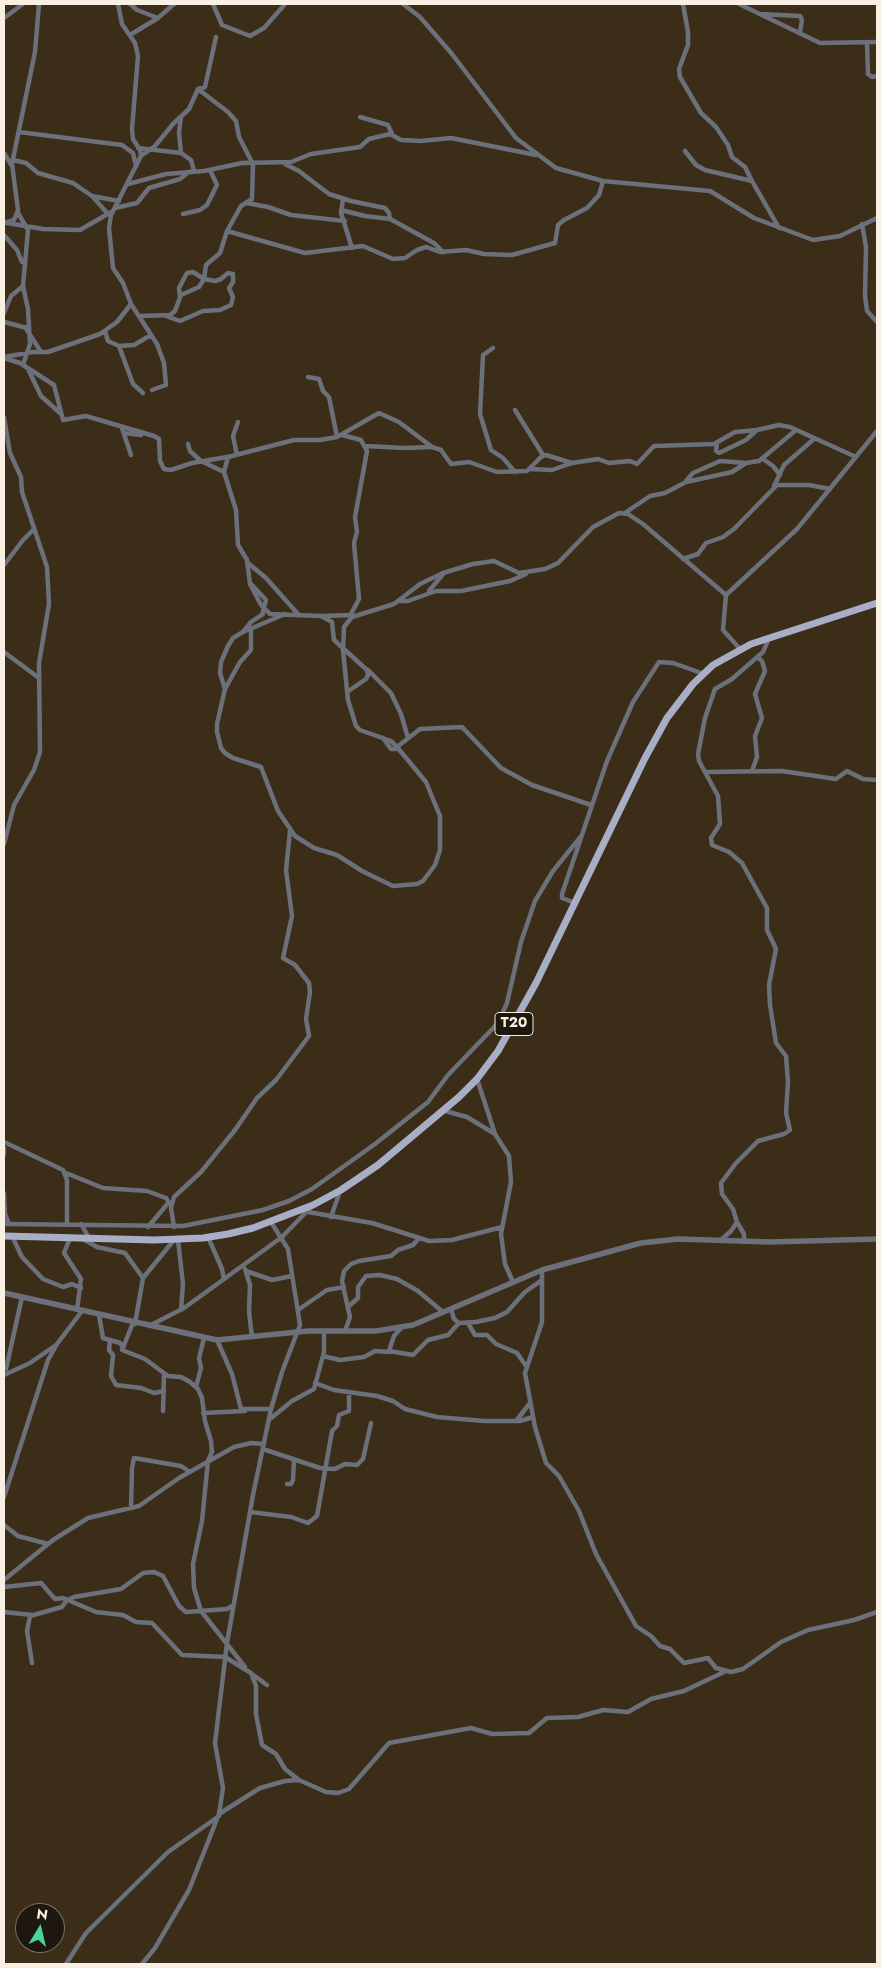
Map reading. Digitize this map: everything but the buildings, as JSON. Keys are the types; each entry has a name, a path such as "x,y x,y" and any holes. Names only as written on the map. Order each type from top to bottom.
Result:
{"main road":[{"name":"T20","path":"4,1236 176,1240 208,1237 244,1230 271,1222 313,1205 341,1190 378,1165 445,1111 477,1079 498,1051 523,1010 645,758 667,718 693,684 740,649 877,603"}],"street":[{"path":"4,18 23,4"},
{"path":"23,365 28,353 28,309 23,286 27,227 18,212 12,166 37,41 39,4"},
{"path":"118,4 122,24 130,35 138,56 132,140 141,156"},
{"path":"130,4 137,10 158,18"},
{"path":"168,4 168,10"},
{"path":"130,35 158,18 174,4"},
{"path":"213,4 222,26 247,36 264,28 285,4"},
{"path":"403,4 414,11 452,54 516,138 536,155 556,168 603,181 710,191 754,218 817,240 840,236 877,218"},
{"path":"683,4 688,32 688,46 679,69 680,77 701,112 716,127 728,145 732,157 745,167 779,228"},
{"path":"739,4 820,43 877,42"},
{"path":"758,14 800,16 802,20 800,32"},
{"path":"198,89 204,88 206,85 216,37"},
{"path":"867,43 868,74 872,77 877,76"},
{"path":"152,390 165,386 163,358 131,304 123,283 113,268 109,228 112,211 128,184 141,156 153,149 190,109 198,89"},
{"path":"198,89 234,118 239,137 253,164 251,188 252,198 257,205"},
{"path":"181,153 179,133 182,117"},
{"path":"360,117 388,125 392,134 401,140 421,141 451,138 536,155"},
{"path":"19,132 122,145 133,153 135,169 146,179"},
{"path":"128,184 146,179 210,170 242,163 284,163 311,154 360,147 369,139 392,134"},
{"path":"138,148 181,153 191,160 192,172"},
{"path":"685,151 696,165 705,170 752,181"},
{"path":"4,153 13,159 26,163 36,172 72,183 112,211"},
{"path":"4,153 12,166"},
{"path":"284,163 299,171 323,191 343,199 385,208 389,213 390,219"},
{"path":"184,214 203,209 207,205 217,185 210,170"},
{"path":"6,223 27,227 81,230 112,211 137,203 150,188 180,179 192,172"},
{"path":"227,231 304,253 363,246 393,260 405,258 423,247 443,252 463,250 512,255 551,245 556,240 558,225 587,208 600,195 603,181"},
{"path":"92,196 119,201"},
{"path":"166,316 175,311 184,293 199,287 204,279 206,265 220,253 227,231 245,203 250,202 252,198"},
{"path":"343,199 341,210 352,248"},
{"path":"245,203 291,215 345,221"},
{"path":"341,210 365,216 390,219 437,244 443,252"},
{"path":"6,223 16,218 18,212"},
{"path":"862,224 866,246 865,300 869,315 877,322"},
{"path":"4,235 17,250 23,267"},
{"path":"139,316 166,316 180,321 203,311 220,310 231,306 233,297 228,288 233,280 232,273 228,273 219,281 204,279 193,272 187,273 179,288 180,298"},
{"path":"4,313 11,296 23,286"},
{"path":"4,357 41,352 74,344 105,332 117,322 131,304"},
{"path":"4,322 28,330 41,352"},
{"path":"105,332 108,341 112,345 119,346 134,345 151,335"},
{"path":"119,346 133,384 143,393"},
{"path":"493,348 483,355 480,414 491,450 503,458 515,472"},
{"path":"4,357 23,365 29,371 41,396 60,413"},
{"path":"29,371 43,376 54,385 63,420 86,416 134,436 145,434 159,439 160,461 164,469 237,455 294,440 320,440 340,436 381,413 404,425 432,447"},
{"path":"308,377 319,379 323,391 329,397 340,436"},
{"path":"515,410 543,455 572,463"},
{"path":"4,416 10,453 21,477 21,489 47,567 49,598 40,651 40,752 34,770 14,805 4,844"},
{"path":"237,455 233,436 238,422"},
{"path":"365,446 432,447 442,450 452,464 469,462 497,472 515,472 530,469 552,470 572,463 598,458 609,463 630,461 637,464 654,446 717,443 735,432 779,425 796,430 856,457"},
{"path":"123,430 131,455"},
{"path":"717,443 716,451 719,453 746,440 757,430"},
{"path":"686,482 693,473 720,461 746,463 762,460 796,430"},
{"path":"740,649 723,630 726,595 796,529 877,431"},
{"path":"340,436 359,439 365,446 367,458 355,517 357,532 354,543 359,599 348,614 344,627 343,650 347,692 358,729 383,738 391,749 398,748 415,731 429,727 462,727 501,768 532,785 592,805"},
{"path":"683,559 698,554 706,543 723,537 734,529 773,487 787,462 814,438"},
{"path":"188,444 190,451 204,462 224,472"},
{"path":"770,453 771,465"},
{"path":"530,469 543,455"},
{"path":"228,457 224,472 236,510 238,545 248,563 266,578 298,614"},
{"path":"762,460 771,465 780,475"},
{"path":"624,514 650,496 665,493 686,482 732,472 746,463"},
{"path":"773,487 778,484 809,485 830,489"},
{"path":"428,592 461,591 510,581 527,573 558,563 593,527 615,514 624,514 643,524 726,595"},
{"path":"4,565 34,529"},
{"path":"399,601 420,584 443,573 487,561 497,562 512,572 527,573"},
{"path":"248,563 250,584 263,612 270,614 321,616 356,615"},
{"path":"344,627 348,620 356,615 399,601 408,601 428,592 439,582 443,573"},
{"path":"243,632 263,612"},
{"path":"225,689 220,673 221,662 233,638 285,614"},
{"path":"321,616 332,622 334,640 343,650 391,693 402,714 408,738"},
{"path":"251,630 251,650 242,658 225,689 217,724 221,748 229,756 261,767 273,800 290,831 304,842 337,855 388,885 411,885 423,881 440,858 440,816 426,782 398,748"},
{"path":"744,1242 744,1234 737,1222 733,1209 722,1194 721,1183 736,1163 758,1141 784,1134 790,1130 786,1113 788,1082 786,1056 776,1043 771,1014 769,985 776,949 767,930 768,911 742,863 728,852 712,845 711,838 720,824 719,802 699,761 698,754 705,718 716,688 732,679 757,657 765,649 769,638"},
{"path":"4,652 39,678"},
{"path":"752,770 757,757 755,736 762,718 755,694 765,671 762,661 757,657"},
{"path":"575,903 562,898 562,894 624,719 647,678 659,662 673,663 704,674"},
{"path":"347,692 366,679 368,675 367,670"},
{"path":"706,772 732,773 752,770 836,779 847,771 863,779 877,780"},
{"path":"148,1227 170,1204 178,1192 201,1172 241,1122 257,1098 276,1080 309,1036 306,1018 310,992 309,983 296,965 283,958 292,916 286,865 290,831"},
{"path":"4,1193 6,1224 81,1224 148,1227 174,1227 255,1213 294,1198 375,1144 428,1102 448,1075 488,1036 502,1019 511,991 525,925 532,907 553,871 582,835"},
{"path":"477,1079 495,1134 506,1148 511,1169 511,1182 502,1226 503,1254 513,1282"},
{"path":"445,1111 467,1117 495,1134"},
{"path":"4,1142 56,1165 66,1173 103,1188 147,1191 166,1198 170,1204 174,1227"},
{"path":"4,1148 4,1154"},
{"path":"66,1173 67,1224"},
{"path":"331,1217 336,1197 341,1190"},
{"path":"148,1326 181,1310 224,1279 244,1268 282,1237 313,1205"},
{"path":"308,1212 372,1223 429,1241 452,1240 502,1226"},
{"path":"142,1964 155,1948 189,1890 219,1815 222,1781 215,1743 227,1643 250,1512 271,1409 300,1325 288,1249 271,1222"},
{"path":"720,1241 731,1231 737,1222"},
{"path":"81,1224 86,1238 97,1246 125,1253 143,1278"},
{"path":"12,1236 22,1258 43,1279 61,1286 72,1284 81,1288"},
{"path":"208,1237 220,1262 224,1279"},
{"path":"4,1497 42,1374 57,1344 80,1310 80,1275 64,1256 70,1238"},
{"path":"346,1331 350,1321 343,1273 351,1264 391,1256 398,1250 413,1245 418,1238"},
{"path":"4,1293 217,1340 297,1332 400,1328 451,1309 542,1270 589,1256 660,1240 744,1242 877,1239"},
{"path":"122,1346 134,1323 143,1278 176,1240"},
{"path":"176,1240 182,1280 181,1310"},
{"path":"244,1268 272,1280 292,1276"},
{"path":"244,1268 250,1285 248,1312 252,1337"},
{"path":"542,1270 542,1322 526,1366 524,1379 546,1463 559,1476 579,1511 590,1542 636,1626 651,1636 660,1646 670,1649 684,1663 708,1658 716,1668 724,1672"},
{"path":"349,1306 358,1298 358,1287 366,1276 380,1275 397,1279 418,1291 443,1312"},
{"path":"451,1309 454,1318 459,1323 468,1323 503,1315 524,1292 542,1280"},
{"path":"298,1310 326,1290 344,1287"},
{"path":"4,1375 7,1369 22,1297"},
{"path":"99,1315 102,1338 120,1343 124,1351 145,1359 168,1376 184,1379 196,1387 202,1398 212,1452 208,1461 203,1512 192,1573 195,1594 201,1611 239,1661 266,1685"},
{"path":"323,1356 344,1360 364,1357 376,1351 414,1355 428,1340 448,1335 459,1323"},
{"path":"468,1323 475,1335 487,1334 496,1344 517,1353 526,1366"},
{"path":"390,1352 393,1338 400,1328"},
{"path":"269,1420 292,1401 313,1390 326,1342 324,1332"},
{"path":"196,1387 202,1368 200,1358 204,1338"},
{"path":"110,1340 109,1350 113,1356 112,1376 116,1385 141,1388 154,1393 164,1391"},
{"path":"217,1340 232,1374 237,1399 241,1409 245,1410"},
{"path":"7,1369 30,1363 57,1344"},
{"path":"163,1372 163,1411"},
{"path":"315,1383 325,1385 334,1390 377,1396 404,1409 437,1417 466,1420 516,1421 533,1417"},
{"path":"250,1512 311,1522 318,1514 332,1428 338,1426 339,1415 349,1412 349,1392"},
{"path":"516,1421 530,1403"},
{"path":"204,1413 271,1409"},
{"path":"263,1449 327,1468 335,1469 342,1465 357,1465 362,1462 371,1422"},
{"path":"4,1580 48,1544 88,1518 139,1506 208,1461 239,1445 264,1444"},
{"path":"131,1508 134,1458 181,1466 190,1472"},
{"path":"287,1484 291,1484 294,1459"},
{"path":"4,1525 18,1536 48,1544"},
{"path":"32,1663 27,1628 28,1618 62,1607 67,1600 121,1589 143,1573 160,1573 166,1580 182,1610 227,1609 234,1605"},
{"path":"4,1587 41,1583 55,1598 67,1600 96,1612 123,1615 136,1622 152,1623 182,1655 225,1657 251,1673 256,1686 256,1714 262,1744 276,1754 285,1769 299,1780 319,1790 344,1792 354,1784 389,1743 473,1728 492,1734 529,1733 547,1718 578,1717 603,1710 625,1712 635,1710 651,1698 684,1691 724,1672 743,1669 781,1642 808,1630 854,1620 877,1612"},
{"path":"4,1612 33,1615"},
{"path":"66,1964 86,1933 176,1845 260,1788 286,1780 299,1780"}]}
